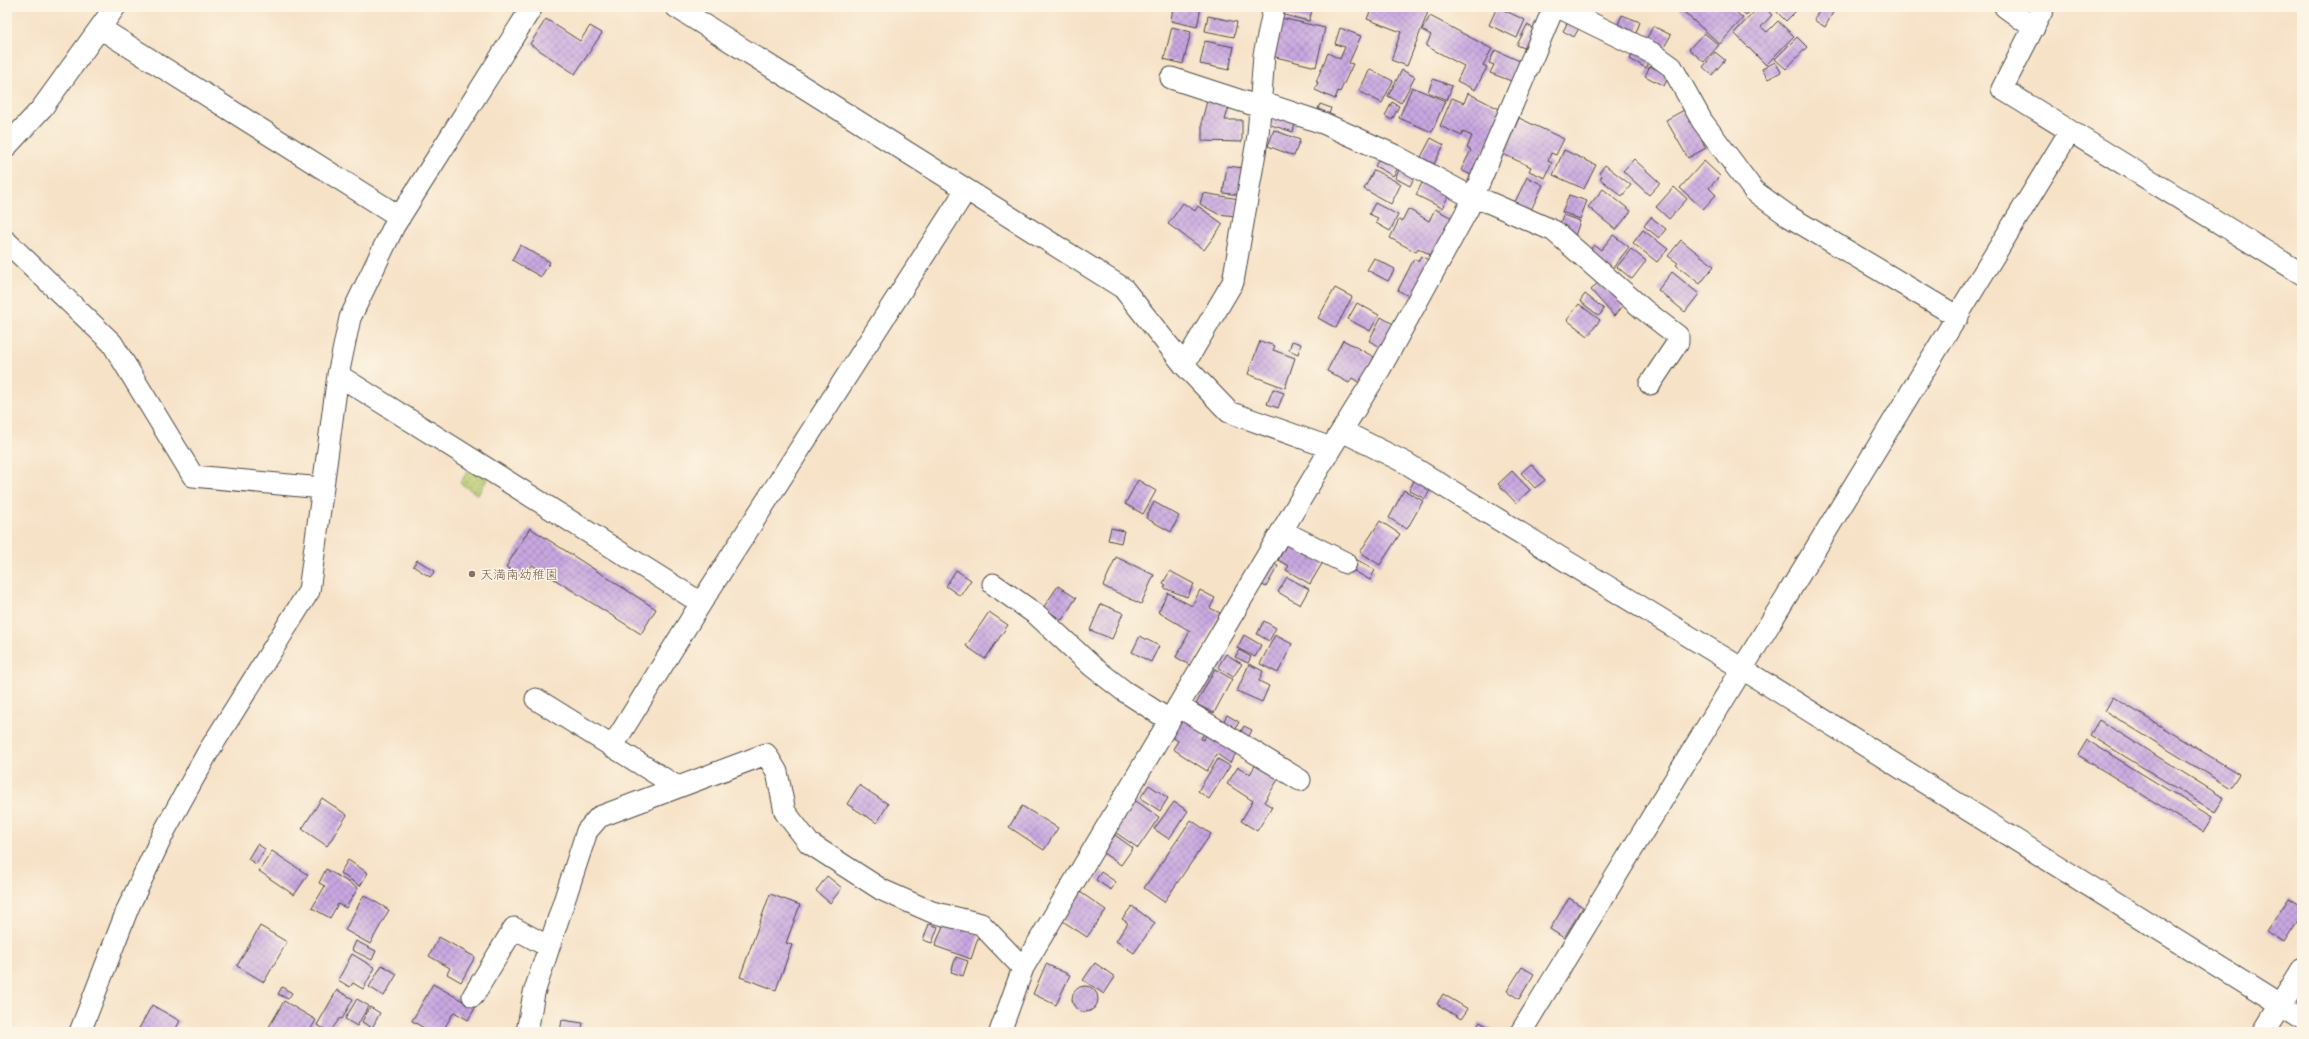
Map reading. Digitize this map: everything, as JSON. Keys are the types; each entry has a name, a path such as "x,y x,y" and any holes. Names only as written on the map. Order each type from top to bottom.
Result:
{"main road":[{"path":"2264,1032 2302,970"}],"street":[{"path":"7,146 42,108 115,7"},
{"path":"80,1032 128,908 165,830 208,752 310,591 322,488 338,375 350,318 400,217 532,7"},
{"path":"676,7 1122,288 1184,365 1229,412 1336,440 1406,463 1741,668 2302,1019"},
{"path":"1184,365 1233,282 1258,135 1264,55 1274,7"},
{"path":"1000,1032 1023,968 1336,440 1380,369 1472,198 1554,7"},
{"path":"1558,7 1654,54 1672,67 1702,121 1754,191 1790,217 1958,317"},
{"path":"2005,7 2034,28"},
{"path":"2044,7 2002,89 2302,274"},
{"path":"100,28 400,217"},
{"path":"1171,78 1330,126 1394,155 1472,198 1488,202 1554,231 1643,309 1678,336 1678,342 1650,384"},
{"path":"1521,1032 1741,668 1958,317 2070,131"},
{"path":"612,747 701,603 966,190"},
{"path":"7,242 112,343 192,476 322,488"},
{"path":"338,375 701,603"},
{"path":"1282,531 1346,563"},
{"path":"993,584 1037,615 1092,667 1124,691 1174,713 1300,780"},
{"path":"536,699 676,786"},
{"path":"527,1032 534,993 587,831 599,817 676,786 766,754 777,772 785,812 809,843 882,890 932,912 981,924 1023,968"},
{"path":"473,996 514,928 549,947"}],"green space":[{"path":"472,465 489,476 478,495 460,483"}],"building":[{"path":"1173,7 1201,7 1197,27 1171,21"},
{"path":"1278,7 1313,7 1309,21 1276,13"},
{"path":"1372,7 1416,7 1428,12 1407,66 1391,60 1401,32 1367,19"},
{"path":"1497,7 1525,20 1517,38 1489,25"},
{"path":"1678,7 1730,7 1743,18 1720,44"},
{"path":"1737,7 1753,7 1746,15"},
{"path":"1759,7 1764,7 1772,15 1761,27 1767,32 1778,21 1794,36 1766,65 1734,33"},
{"path":"1772,7 1794,7 1797,10 1786,21"},
{"path":"1821,7 1836,7 1825,27 1814,20"},
{"path":"1622,15 1640,22 1635,36 1616,29"},
{"path":"1208,16 1237,22 1234,37 1205,31"},
{"path":"1430,16 1492,49 1483,65 1487,67 1475,90 1457,81 1464,66 1426,46 1431,35 1422,30"},
{"path":"1281,18 1325,28 1316,67 1272,56"},
{"path":"546,19 580,41 590,26 602,33 575,74 530,44"},
{"path":"1568,22 1579,28 1574,37 1563,31"},
{"path":"1527,25 1538,30 1529,50 1517,45"},
{"path":"1653,26 1671,35 1663,49 1646,40"},
{"path":"1172,27 1191,32 1183,64 1164,59"},
{"path":"1340,28 1361,36 1349,63 1353,64 1340,92 1338,91 1335,99 1315,90 1318,82 1316,82 1328,53 1340,59 1345,47 1335,44"},
{"path":"1704,33 1719,45 1704,62 1689,49"},
{"path":"1797,37 1807,47 1786,69 1775,59"},
{"path":"1205,41 1234,47 1229,70 1200,64"},
{"path":"1636,48 1652,57 1646,68 1630,59"},
{"path":"1495,50 1522,62 1514,82 1490,73 1494,65 1489,63"},
{"path":"1715,52 1725,60 1712,75 1703,67"},
{"path":"1775,62 1781,72 1768,79 1762,69"},
{"path":"1650,66 1669,76 1664,86 1645,76"},
{"path":"1370,69 1393,81 1382,103 1359,91"},
{"path":"1402,70 1415,77 1401,103 1388,96"},
{"path":"1433,79 1452,86 1447,100 1428,92"},
{"path":"1412,87 1445,101 1432,132 1399,118"},
{"path":"1468,93 1503,111 1482,155 1480,154 1477,161 1481,163 1475,177 1461,170 1471,150 1467,148 1472,136 1463,132 1462,136 1440,126 1452,98 1464,103"},
{"path":"1207,101 1229,107 1225,120 1242,120 1242,142 1202,141 1202,120"},
{"path":"1392,102 1399,106 1392,120 1385,116"},
{"path":"1320,104 1331,108 1329,114 1318,109"},
{"path":"1684,110 1703,135 1700,137 1706,148 1688,158 1666,120"},
{"path":"1272,112 1296,120 1293,132 1268,124"},
{"path":"1519,118 1564,139 1556,155 1551,153 1548,161 1552,163 1545,178 1529,171 1531,167 1503,154"},
{"path":"1274,130 1300,140 1294,156 1268,146"},
{"path":"1431,138 1444,145 1434,164 1421,157"},
{"path":"1564,150 1596,165 1584,189 1553,175"},
{"path":"1382,154 1400,165 1393,176 1375,166"},
{"path":"1634,159 1660,183 1649,195 1623,171"},
{"path":"1704,161 1720,176 1709,188 1716,195 1703,209 1680,188"},
{"path":"1605,165 1631,185 1622,196 1600,179 1602,176 1599,173"},
{"path":"1227,166 1244,168 1241,195 1223,193"},
{"path":"1401,166 1416,174 1410,186 1395,178"},
{"path":"1374,170 1401,184 1391,204 1364,189"},
{"path":"1527,177 1543,185 1530,212 1514,204"},
{"path":"1424,179 1450,193 1442,208 1416,195"},
{"path":"1674,187 1687,199 1669,219 1656,207"},
{"path":"1603,189 1631,211 1616,230 1588,207"},
{"path":"1203,193 1239,199 1236,216 1218,214 1200,204"},
{"path":"1569,195 1587,201 1580,219 1562,212"},
{"path":"1183,203 1195,211 1198,206 1223,224 1204,250 1168,224"},
{"path":"1375,203 1398,215 1390,231 1376,223 1378,218 1369,214"},
{"path":"1408,209 1429,221 1435,209 1454,219 1434,257 1418,248 1416,252 1390,238 1399,220 1402,221"},
{"path":"1563,215 1580,221 1575,236 1558,230"},
{"path":"1651,217 1666,229 1659,238 1644,226"},
{"path":"1643,230 1668,249 1657,262 1633,243"},
{"path":"1613,235 1629,247 1609,273 1586,255 1594,245 1601,250"},
{"path":"1681,240 1714,266 1700,284 1676,265 1678,263 1668,256"},
{"path":"520,245 550,262 541,277 512,260"},
{"path":"1631,249 1646,261 1632,279 1617,267"},
{"path":"1421,256 1432,262 1413,299 1398,290 1414,259 1418,261"},
{"path":"1374,258 1395,269 1388,281 1367,270"},
{"path":"1672,272 1699,294 1685,312 1658,290"},
{"path":"1600,280 1626,301 1614,316 1591,290"},
{"path":"1335,288 1352,297 1336,328 1318,318"},
{"path":"1585,294 1604,309 1599,316 1580,301"},
{"path":"1357,303 1379,315 1370,331 1348,319"},
{"path":"1579,304 1600,320 1588,336 1567,320"},
{"path":"1381,317 1395,325 1383,348 1369,341"},
{"path":"1343,340 1374,357 1360,383 1352,378 1349,383 1327,371"},
{"path":"1260,341 1275,346 1273,350 1295,358 1285,388 1248,374"},
{"path":"1292,341 1301,344 1298,354 1289,350"},
{"path":"1273,389 1284,393 1278,408 1267,404"},
{"path":"1531,464 1545,480 1535,488 1521,473"},
{"path":"1512,471 1530,490 1516,503 1498,484"},
{"path":"1415,479 1431,488 1425,499 1409,490"},
{"path":"1138,480 1156,491 1143,514 1125,504"},
{"path":"1404,490 1423,501 1407,529 1389,518"},
{"path":"1154,502 1179,516 1171,532 1146,518"},
{"path":"1380,521 1400,534 1380,565 1360,552"},
{"path":"530,528 656,609 641,634 532,565 524,578 506,567"},
{"path":"1111,528 1124,531 1121,543 1108,540"},
{"path":"1288,542 1323,562 1310,584 1286,570 1289,566 1278,560"},
{"path":"1116,557 1154,575 1141,604 1103,586"},
{"path":"1354,558 1375,570 1370,580 1349,568"},
{"path":"417,560 435,571 430,577 413,566"},
{"path":"1271,562 1278,566 1266,587 1259,583"},
{"path":"956,570 971,580 960,596 946,586"},
{"path":"1170,571 1194,584 1187,597 1164,588 1166,585 1163,583"},
{"path":"1287,577 1309,589 1300,605 1278,592"},
{"path":"1058,586 1076,598 1062,620 1043,608"},
{"path":"1200,590 1215,598 1210,608 1220,613 1191,666 1176,657 1190,631 1158,612 1168,593 1192,606"},
{"path":"1101,604 1123,613 1112,639 1090,630"},
{"path":"989,612 1008,625 985,659 966,646"},
{"path":"1264,621 1276,628 1269,641 1257,634"},
{"path":"1244,635 1261,645 1255,657 1237,648"},
{"path":"1275,635 1292,644 1278,673 1260,664"},
{"path":"1140,636 1159,646 1151,662 1132,652"},
{"path":"1239,650 1251,657 1248,663 1235,657"},
{"path":"1226,654 1242,664 1233,677 1218,667"},
{"path":"1249,664 1263,671 1259,681 1269,686 1262,702 1237,691"},
{"path":"1215,669 1232,679 1214,713 1196,704"},
{"path":"2113,697 2239,774 2230,788 2105,711"},
{"path":"1227,715 1239,722 1233,733 1221,726"},
{"path":"1185,716 1206,730 1201,739 1203,740 1209,732 1238,750 1230,763 1217,754 1207,771 1173,749 1178,741 1172,737"},
{"path":"2099,720 2224,798 2215,812 2090,735"},
{"path":"1244,726 1252,730 1247,740 1239,735"},
{"path":"2087,740 2212,817 2203,832 2078,755"},
{"path":"1218,759 1230,766 1209,799 1198,791"},
{"path":"1256,764 1279,778 1264,802 1272,807 1257,831 1241,821 1253,801 1227,784 1238,767 1250,774"},
{"path":"859,785 888,804 877,823 847,804"},
{"path":"1149,785 1168,798 1160,811 1140,798"},
{"path":"322,798 347,815 327,846 302,829"},
{"path":"1133,799 1159,817 1138,848 1112,830"},
{"path":"1174,802 1188,811 1169,839 1154,829"},
{"path":"1022,806 1058,828 1044,850 1009,827"},
{"path":"1191,820 1211,834 1164,902 1144,888"},
{"path":"1115,835 1133,848 1121,865 1103,853"},
{"path":"257,844 265,849 256,864 248,859"},
{"path":"272,851 308,875 294,895 259,871"},
{"path":"348,860 368,873 360,886 340,873"},
{"path":"326,869 358,888 346,908 338,904 330,918 312,908 325,886 319,883"},
{"path":"1101,872 1116,882 1111,890 1096,880"},
{"path":"827,876 842,888 830,903 816,891"},
{"path":"1080,892 1106,910 1087,937 1061,920"},
{"path":"770,894 800,905 786,943 792,945 776,990 740,977"},
{"path":"364,895 389,910 370,944 345,930"},
{"path":"1569,898 1583,907 1564,938 1550,929"},
{"path":"2289,898 2302,906 2302,914 2284,942 2267,931"},
{"path":"1132,906 1155,923 1134,953 1116,941 1128,923 1122,919"},
{"path":"944,923 979,935 971,959 935,946"},
{"path":"929,924 938,927 932,943 923,940"},
{"path":"260,926 287,942 264,982 237,966"},
{"path":"439,937 475,957 461,982 447,974 450,968 429,956"},
{"path":"356,941 376,951 372,960 352,950"},
{"path":"352,954 375,968 363,989 353,983 350,987 338,980"},
{"path":"956,957 968,961 963,976 951,972"},
{"path":"1095,963 1115,977 1104,994 1083,980"},
{"path":"1046,964 1070,975 1056,1005 1033,994"},
{"path":"382,965 397,974 384,996 369,987"},
{"path":"1522,967 1534,974 1519,999 1507,991"},
{"path":"433,984 475,1008 468,1020 454,1012 442,1032 431,1032 412,1021"},
{"path":"1085,986 1094,990 1098,999 1094,1008 1085,1012 1076,1008 1072,999 1076,990"},
{"path":"282,987 292,993 288,999 278,994"},
{"path":"337,990 353,999 342,1019 340,1018 330,1032 317,1025"},
{"path":"1443,994 1468,1009 1461,1019 1437,1004"},
{"path":"357,999 369,1006 357,1026 345,1019"},
{"path":"284,1001 316,1020 309,1032 266,1032"},
{"path":"152,1005 180,1021 174,1032 137,1032"},
{"path":"370,1007 380,1013 372,1028 362,1022"},
{"path":"562,1020 583,1023 581,1032 560,1032"},
{"path":"1480,1022 1497,1032 1483,1032 1476,1028"}],"place":[{"name":"天満南幼稚園","path":"472,574"}]}
